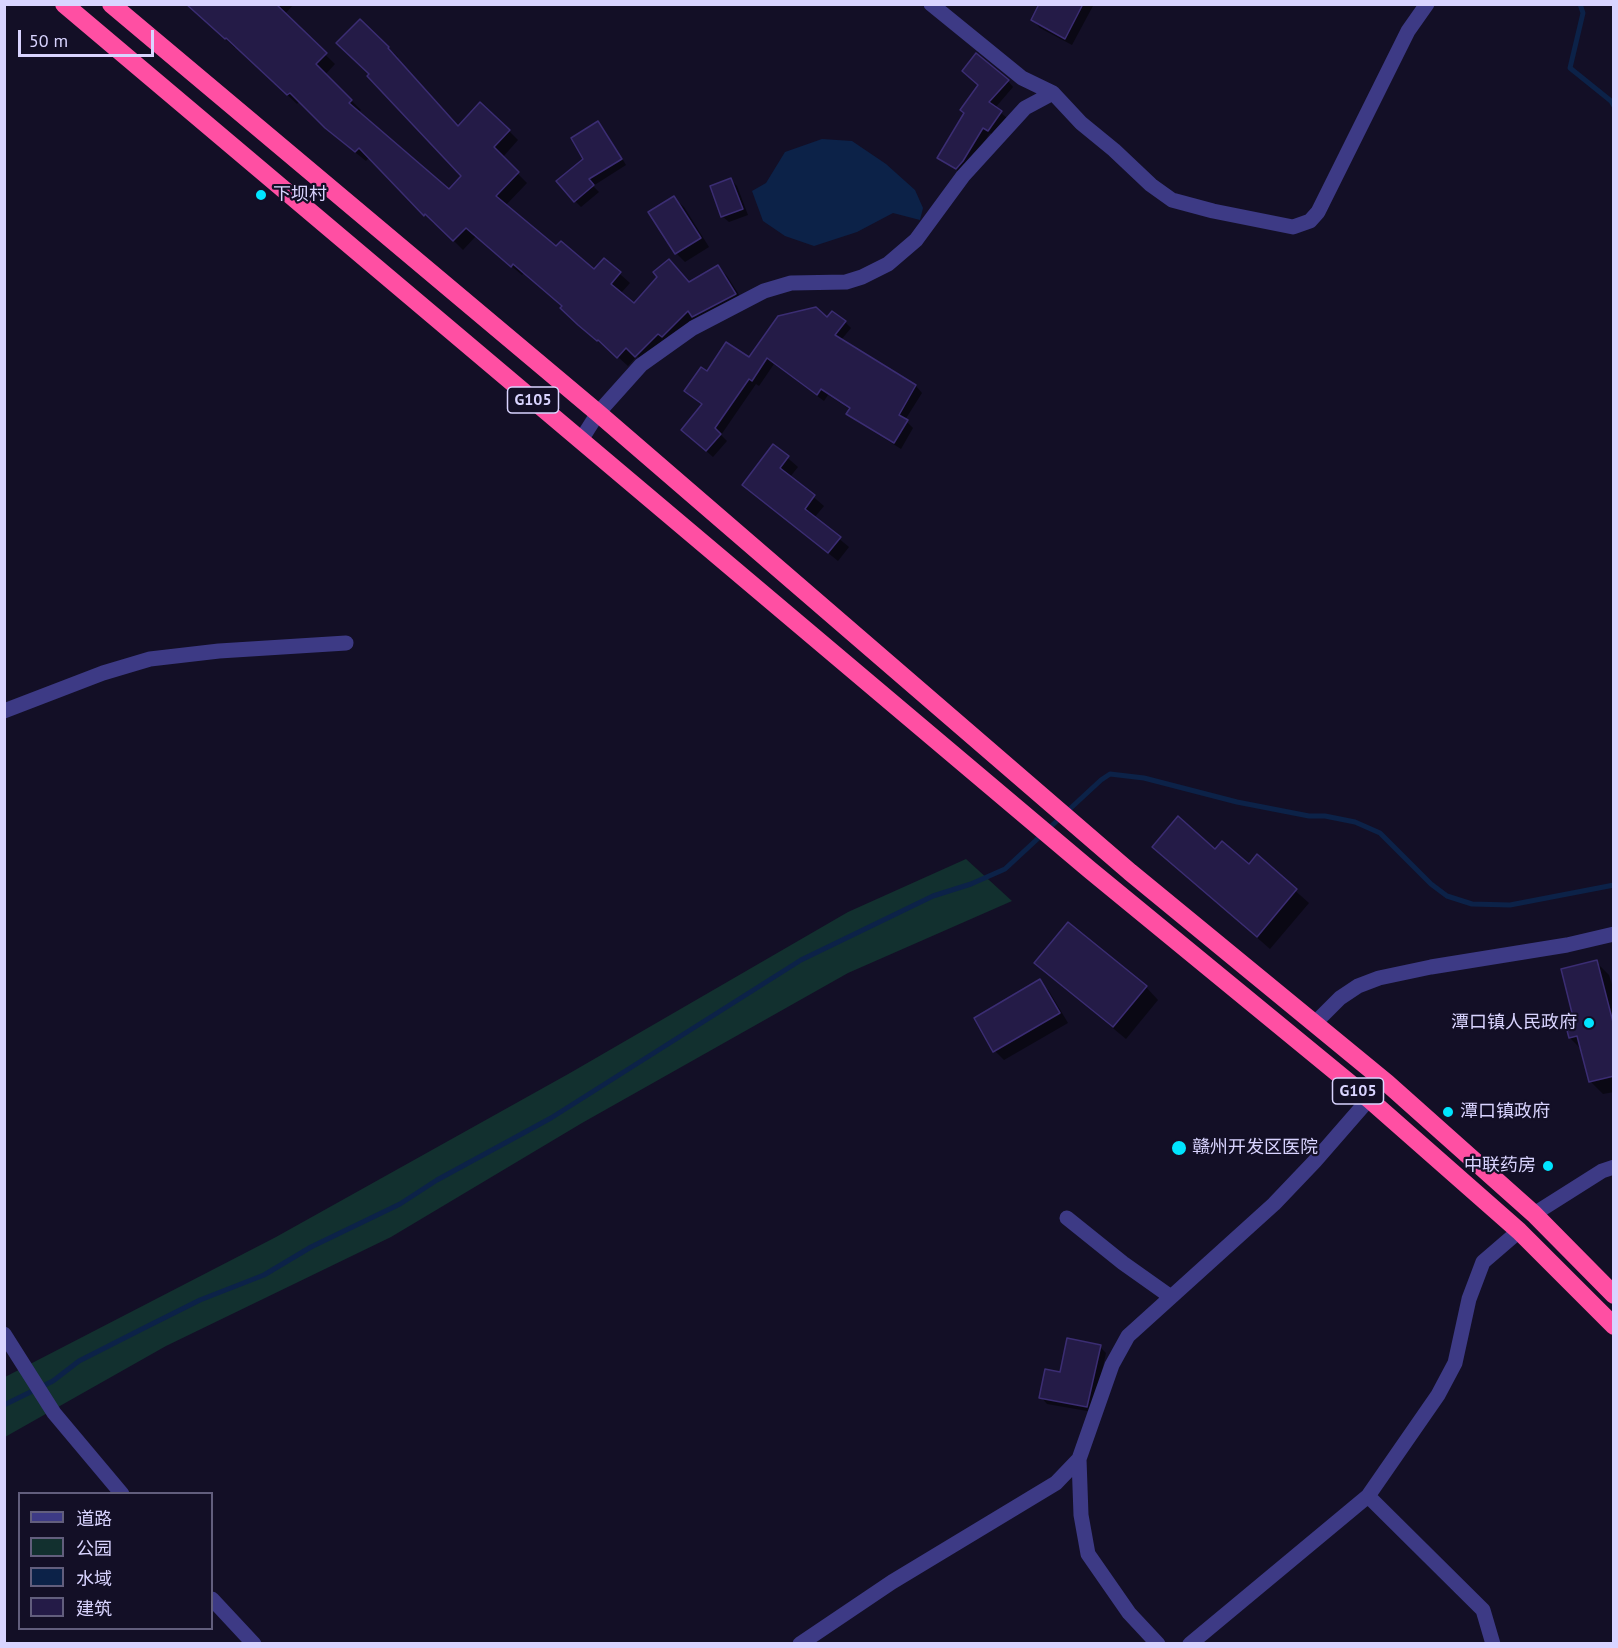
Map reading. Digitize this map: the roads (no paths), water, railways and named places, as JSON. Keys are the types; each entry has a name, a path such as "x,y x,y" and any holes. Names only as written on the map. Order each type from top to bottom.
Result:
{"highway":[{"name":"G105","path":"64,4 1090,870 1369,1099 1519,1231 1614,1326"},
{"name":"G105","path":"111,4 598,414 1130,872 1387,1083 1534,1214 1614,1295"},
{"path":"1115,889 1130,872"}],"street":[{"path":"936,6 1022,78 1053,93 1082,123 1172,200 1213,211 1293,227 1310,221 1318,212 1408,31 1426,4"},
{"path":"581,440 598,414 641,365 693,328 764,291 791,283 846,282 888,264 916,240 963,176 1025,108 1053,93"},
{"path":"4,711 103,673 150,659 219,651 346,643"},
{"path":"1315,1023 1349,992 1379,978 1431,967 1567,945 1614,933"},
{"path":"1158,1644 1129,1613 1088,1554 1081,1515 1079,1459 1112,1365 1128,1336 1274,1204 1369,1099"},
{"path":"1534,1214 1602,1171 1614,1167"},
{"path":"1067,1218 1123,1263 1171,1297"},
{"path":"1190,1644 1368,1496 1438,1395 1455,1363 1469,1299 1483,1262 1519,1231"},
{"path":"4,1334 54,1413 120,1492"},
{"path":"800,1644 892,1582 1056,1483 1079,1459"},
{"path":"1368,1496 1483,1610 1493,1644"},
{"path":"213,1600 254,1644"}],"water":[{"path":"822,139 852,141 886,164 915,190 923,208 920,220 893,213 857,232 814,246 785,236 763,221 752,191 766,183 785,152"}],"waterway":[{"path":"1580,4 1583,13 1570,68 1611,101 1614,106"},
{"path":"4,1405 53,1381 79,1361 200,1300 264,1275 311,1247 400,1204 437,1180 551,1118 801,960 933,896 971,884 1005,869 1110,774 1144,778 1237,802 1355,822 1380,833 1431,884 1447,896 1472,904 1510,905 1614,885"}],"place":[{"name":"下坝村","path":"261,195"},
{"name":"潭口镇人民政府","path":"1589,1023"},
{"name":"潭口镇政府","path":"1448,1112"},
{"name":"赣州开发区医院","path":"1179,1148"},
{"name":"中联药房","path":"1548,1166"}]}
